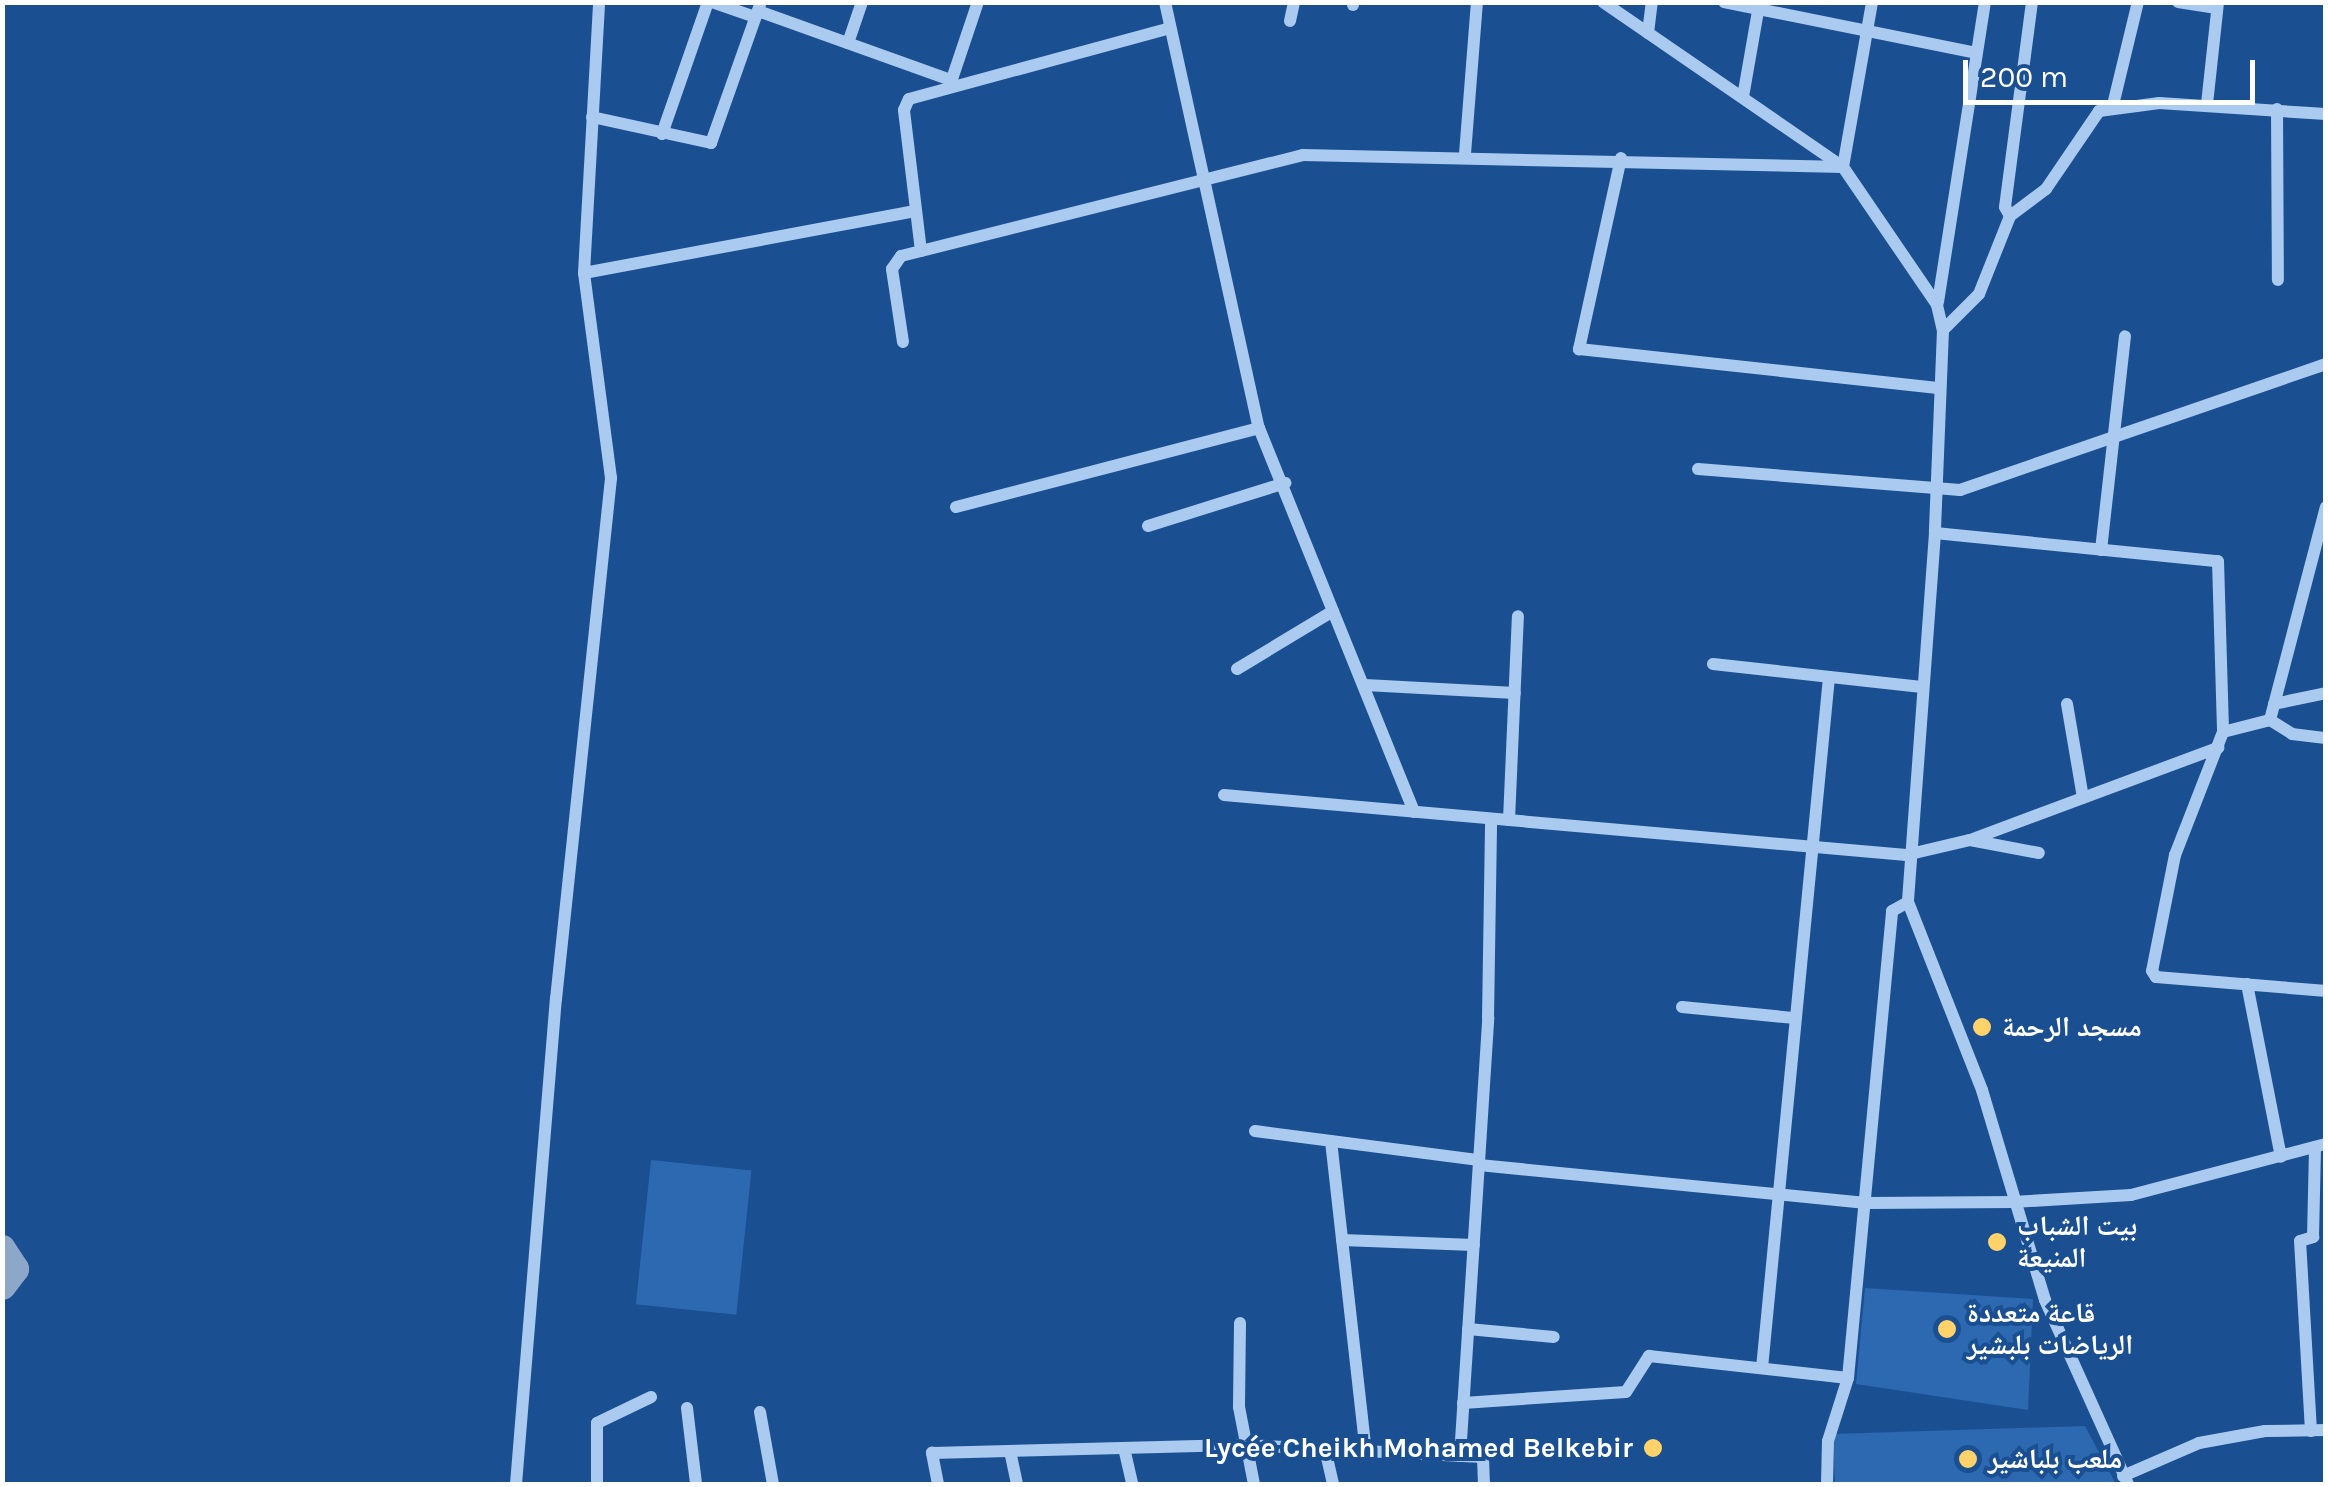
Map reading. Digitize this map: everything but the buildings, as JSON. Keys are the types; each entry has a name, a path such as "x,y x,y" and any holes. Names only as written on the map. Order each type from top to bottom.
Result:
{"street":[{"path":"516,1484 558,980 611,478 584,272 599,2"},
{"path":"662,134 710,2 758,10 950,84"},
{"path":"848,43 862,2"},
{"path":"950,84 978,2"},
{"path":"1165,2 1259,428 1286,482 1414,812"},
{"path":"1290,21 1294,2"},
{"path":"1465,154 1476,2"},
{"path":"1255,1132 1479,1163 1866,1202 2013,1202 2131,1195 2320,1145 2313,1237 2300,1241 2318,1431 2199,1443 2125,1480 2065,1353 2013,1202 1982,1090 1908,902 1906,855 1934,532 1943,330 1937,305 1843,167 1603,2"},
{"path":"1648,33 1652,2"},
{"path":"1724,2 1759,6 1976,53"},
{"path":"1843,167 1872,2"},
{"path":"1937,305 1985,2"},
{"path":"2010,216 2005,206 2032,2"},
{"path":"2113,105 2138,2"},
{"path":"2178,2 2218,6 2207,104"},
{"path":"1742,97 1759,6"},
{"path":"592,118 702,145 714,141 758,10"},
{"path":"920,251 905,106 916,94 1170,28"},
{"path":"1943,330 1979,294 2010,216 2046,189 2089,120 2113,105 2207,104 2326,114"},
{"path":"2277,109 2278,280"},
{"path":"902,342 892,265 920,251 1206,176 1303,155 1465,154 1843,167"},
{"path":"1621,158 1579,350 1940,388"},
{"path":"584,272 915,211"},
{"path":"2101,550 2125,336"},
{"path":"1698,469 1960,490 2326,364"},
{"path":"956,507 1259,428"},
{"path":"1148,526 1286,482"},
{"path":"2270,720 2326,507"},
{"path":"1934,532 2218,562 2223,732 2176,855 2152,971 2156,977 2326,991"},
{"path":"1237,669 1334,610"},
{"path":"1509,820 1518,616"},
{"path":"1713,664 1922,687"},
{"path":"1762,1368 1828,677"},
{"path":"1365,685 1515,693"},
{"path":"2274,704 2326,694"},
{"path":"2067,704 2083,798"},
{"path":"2223,732 2270,720 2292,734 2326,738"},
{"path":"1224,795 1906,855 1970,840 2218,748"},
{"path":"1460,1456 1479,1163 1491,819"},
{"path":"1970,840 2039,853"},
{"path":"1827,1484 1828,1441 1848,1378 1892,911 1908,902"},
{"path":"2247,984 2282,1157"},
{"path":"1682,1007 1796,1018"},
{"path":"1330,1140 1366,1451"},
{"path":"1342,1240 1474,1245"},
{"path":"1240,1323 1246,1444 1254,1484"},
{"path":"1468,1328 1554,1338"},
{"path":"1463,1403 1626,1392 1649,1356 1848,1378"},
{"path":"598,1484 597,1422 651,1397"},
{"path":"687,1408 696,1484"},
{"path":"760,1412 772,1484"},
{"path":"938,1484 932,1454 1246,1444 1483,1457 1484,1484"},
{"path":"1124,1448 1132,1484"},
{"path":"1325,1449 1333,1484"},
{"path":"1010,1451 1018,1484"}],"shaded area":[{"path":"651,1160 751,1171 736,1315 636,1304"},
{"name":"قاعة متعددة الرياضات بلبشير","path":"1865,1288 2033,1299 2028,1410 1856,1384"},
{"name":"ملعب بلباشير","path":"2085,1426 2116,1484 1835,1484 1833,1434"}],"taxiway":[{"path":"2,1249 15,1269 2,1286"}],"place":[{"name":"مسجد الرحمة","path":"1982,1027"},
{"name":"بيت الشباب المنيعة","path":"1997,1242"},
{"name":"قاعة متعددة الرياضات بلبشير","path":"1947,1329"},
{"name":"Lycée Cheikh Mohamed Belkebir","path":"1653,1448"},
{"name":"ملعب بلباشير","path":"1968,1459"}]}
